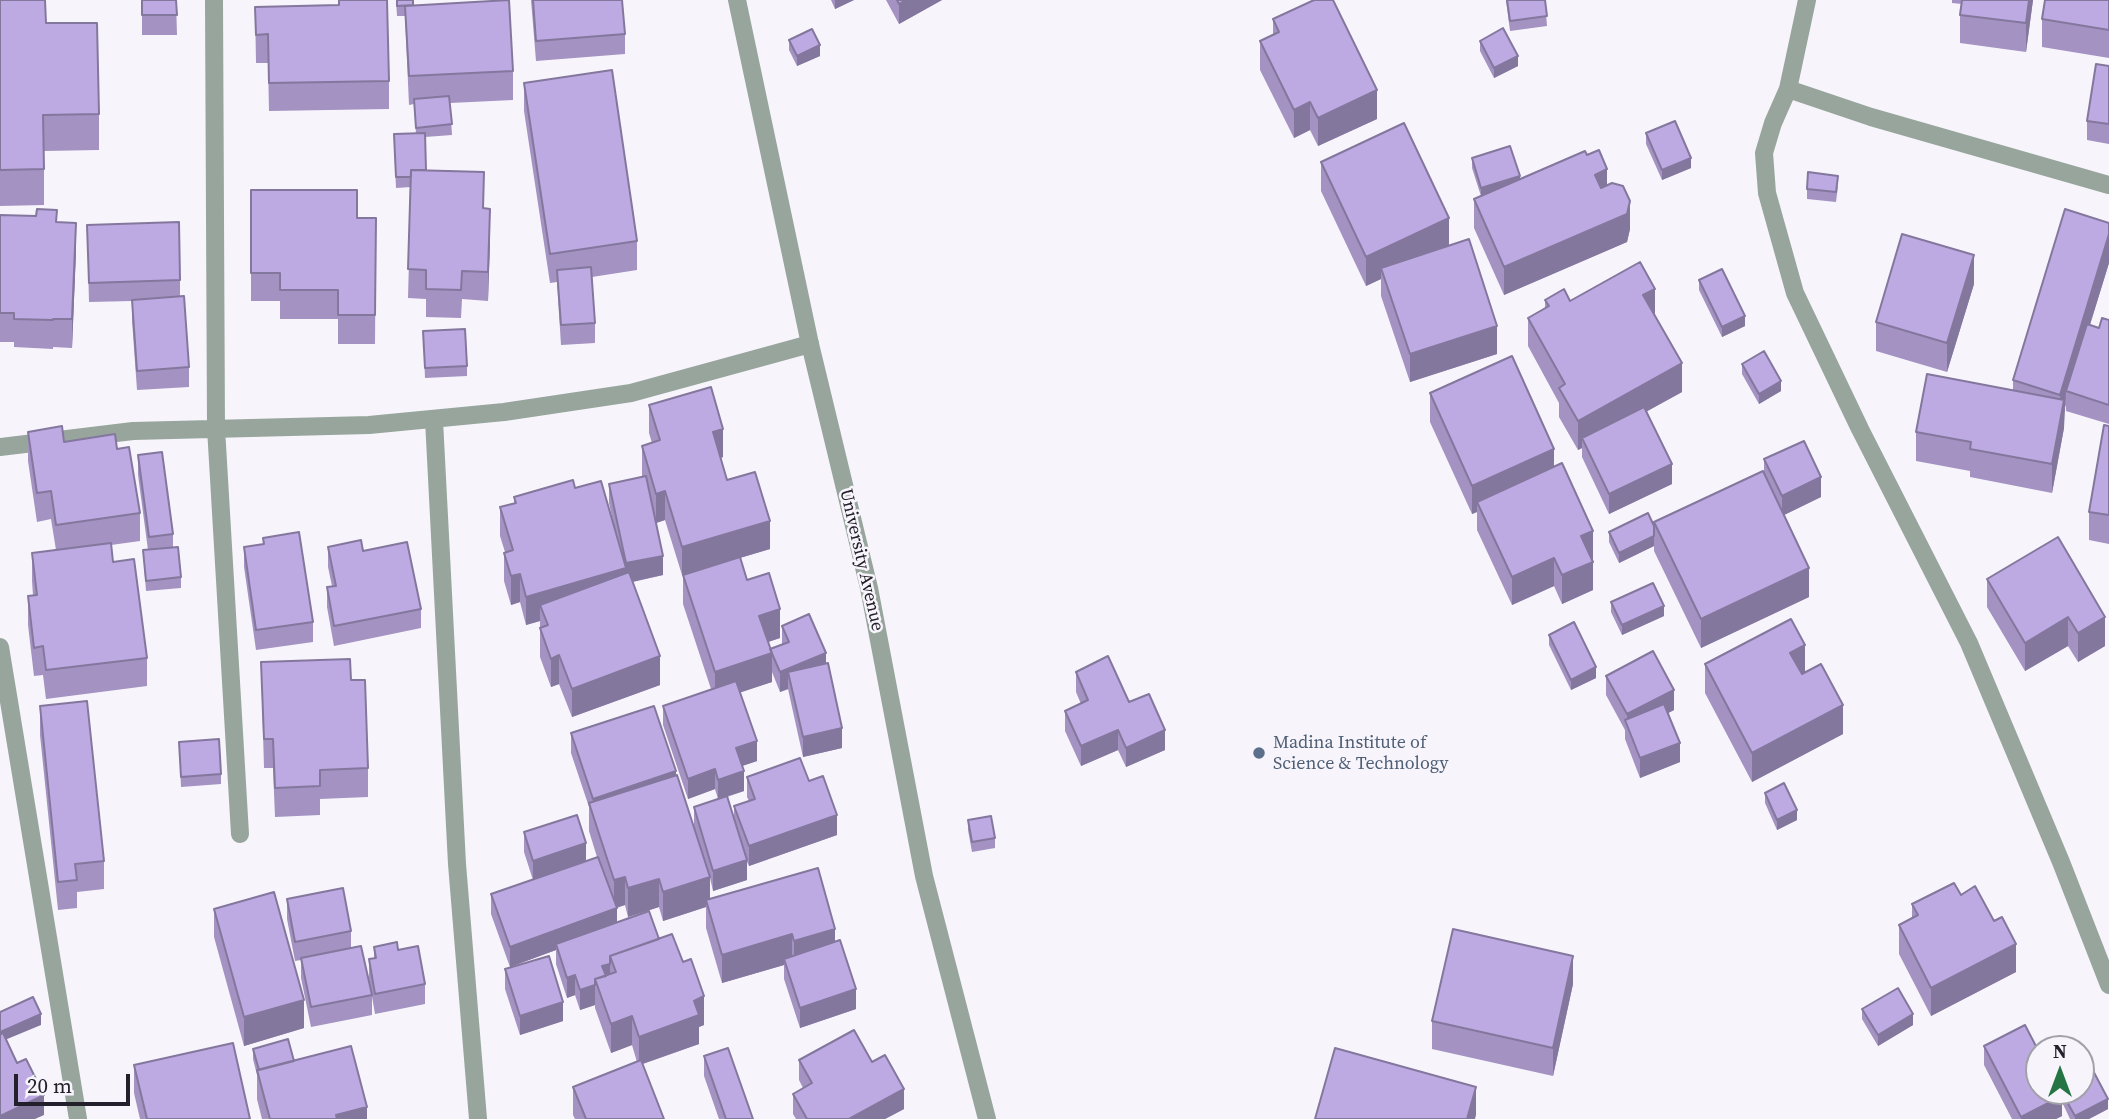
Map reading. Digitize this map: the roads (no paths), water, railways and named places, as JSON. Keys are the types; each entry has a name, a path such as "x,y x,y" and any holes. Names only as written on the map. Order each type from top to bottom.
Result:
{"street":[{"path":"214,0 216,428 240,834"},
{"name":"University Avenue","path":"737,0 810,344 869,588 924,876 987,1119"},
{"path":"1807,0 1788,89 1773,122 1764,153 1767,193 1795,293 1860,429 1969,643 2061,862 2109,985"},
{"path":"1788,89 1871,117 2109,185"},
{"path":"0,447 133,431 434,421 631,393 810,344"},
{"path":"434,421 457,864 478,1119"},
{"path":"0,647 79,1119"}],"place":[{"name":"Madina Institute of Science & Technology","path":"1259,753"}]}
